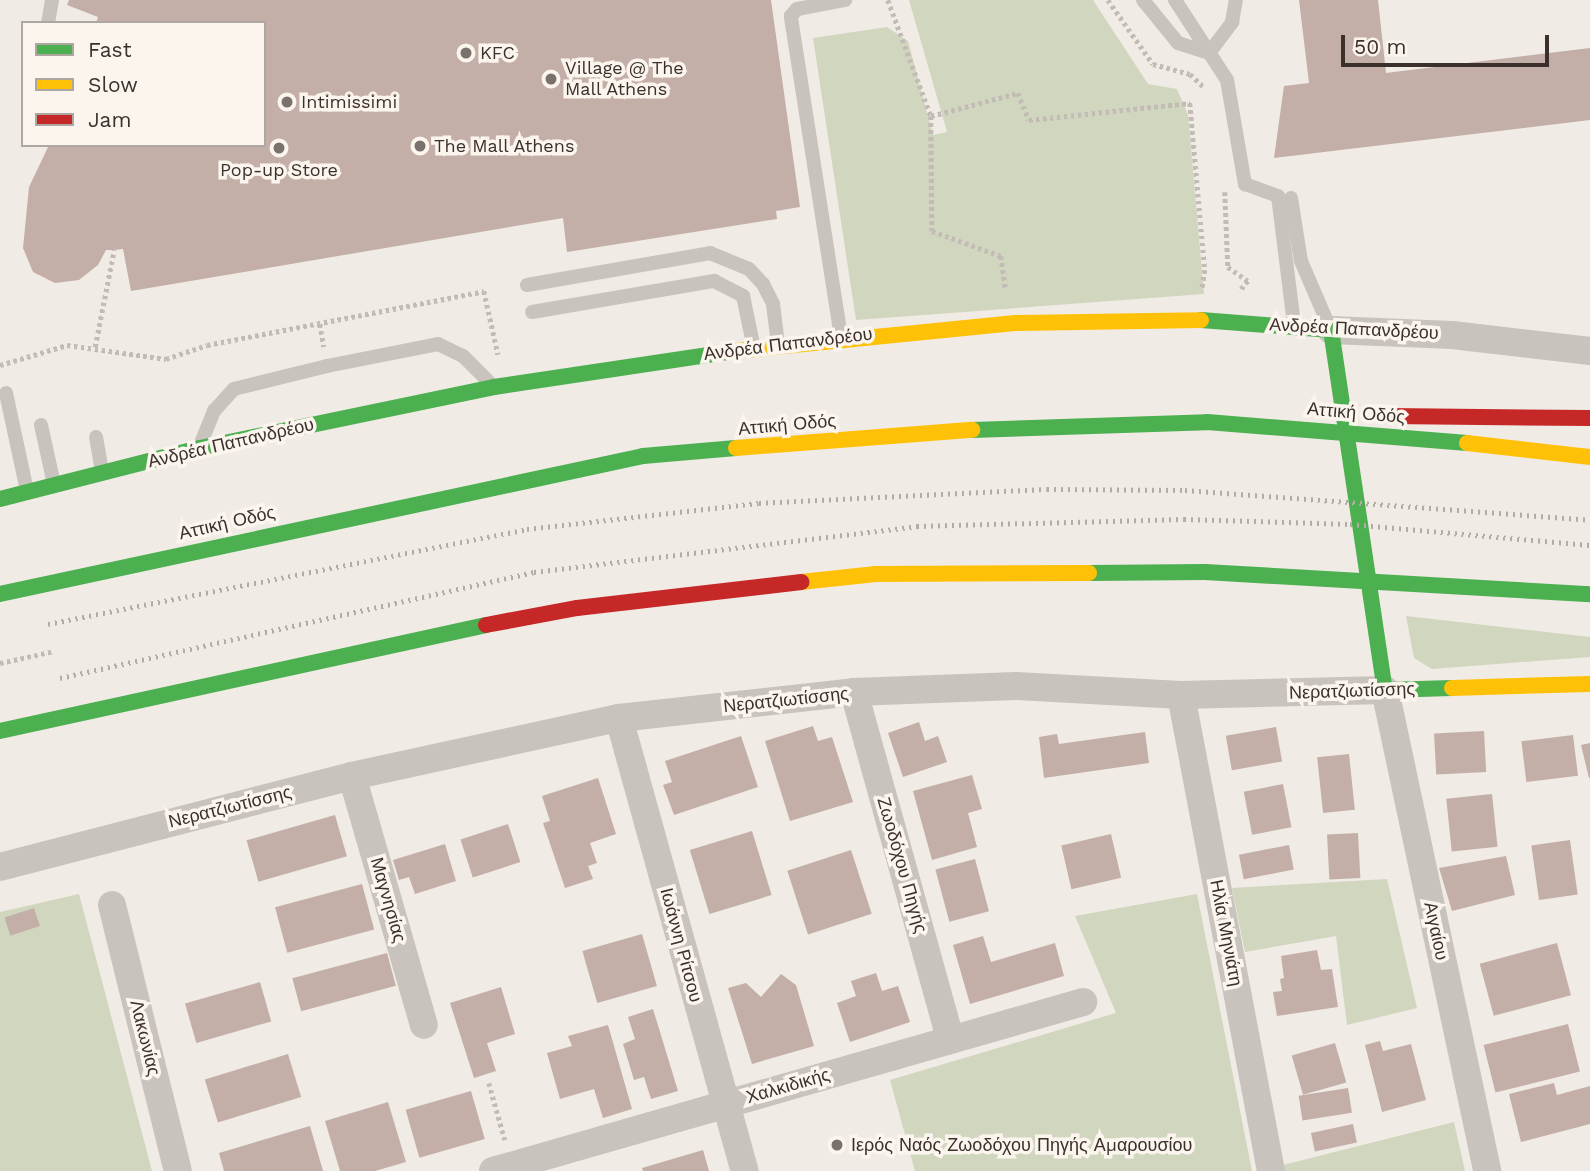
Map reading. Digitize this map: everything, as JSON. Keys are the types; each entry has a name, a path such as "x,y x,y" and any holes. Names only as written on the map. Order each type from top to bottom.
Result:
{"main road":[{"name":"Ανδρέα Παπανδρέου","path":"0,499 200,448 499,386 754,348 841,337 1011,323 1196,320 1331,330"},
{"path":"1331,330 1385,690"},
{"path":"1345,430 1392,415 1590,418"},
{"name":"Αττική Οδός","path":"0,594 643,456 946,431 1207,422 1345,430 1590,457"},
{"path":"0,731 388,643 577,608 876,574 1205,572 1590,594"},
{"name":"Νερατζιωτίσσης","path":"1385,690 1590,684"}],"street":[{"name":"Ανδρέα Παπανδρέου","path":"1331,330 1452,335 1590,351"},
{"name":"Νερατζιωτίσσης","path":"0,867 352,776 619,718 854,692 1016,686 1181,695 1385,690"},
{"name":"Αιγαίου","path":"1385,690 1487,1171"},
{"name":"Ζωοδόχου Πηγής","path":"854,692 950,1038"},
{"name":"Ηλία Μηνιάτη","path":"1181,695 1271,1171"},
{"name":"Ιωάννη Ρίτσου","path":"619,718 744,1171"},
{"name":"Μαγνησίας","path":"352,776 424,1025"},
{"name":"Λακωνίας","path":"112,905 177,1171"},
{"name":"Χαλκιδικής","path":"503,1168 1083,1002"}],"lane":[{"path":"48,21 51,0"},
{"path":"841,337 791,16 797,9 845,0"},
{"path":"1143,0 1170,36 1209,53"},
{"path":"1175,0 1227,80 1245,184 1285,197"},
{"path":"1209,53 1232,22 1236,0"},
{"path":"1285,197 1294,326"},
{"path":"1285,197 1301,261 1331,330"},
{"path":"527,285 710,253 749,269 763,284 773,304 778,345"},
{"path":"532,312 714,281 743,296 754,348"},
{"path":"200,448 214,411 234,389 352,361 438,344 463,356 499,386"},
{"path":"6,393 27,492"},
{"path":"41,425 55,485"},
{"path":"96,437 103,473"}],"path":[{"path":"888,0 931,116 932,231 1001,256 1011,323"},
{"path":"1108,0 1153,64 1190,74 1214,95"},
{"path":"931,116 1018,93 1029,120 1190,103 1205,270 1196,320"},
{"path":"1196,320 1248,281 1228,267 1224,179"},
{"path":"95,348 114,250"},
{"path":"0,365 67,345 166,359 207,345 484,291 499,386"},
{"path":"0,663 54,651"},
{"path":"489,1083 503,1168"}],"green space":[{"path":"909,0 1093,0 1148,84 1177,89 1188,115 1204,294 856,320 813,38 887,27 908,41 933,135 947,132"},
{"path":"1406,616 1590,637 1590,657 1432,669 1414,658"},
{"path":"1387,879 1417,1008 1347,1025 1336,936 1245,952 1232,888"},
{"path":"79,894 152,1171 0,1171 0,912"},
{"path":"1197,894 1252,1171 915,1171 890,1080 1116,1013 1075,916"},
{"path":"1454,1122 1465,1171 1284,1171 1283,1165"}],"building":[{"name":"The Mall Athens","path":"69,0 771,0 800,207 776,211 777,219 567,252 563,218 131,291 123,249 106,250 98,265 79,280 55,283 33,272 23,248 29,187 48,147 266,147 266,21 97,21 98,17 67,5"},
{"path":"1299,0 1378,0 1386,73 1590,48 1590,120 1274,158 1284,86 1309,83"},
{"path":"919,722 925,741 938,736 947,762 903,777 888,733"},
{"path":"813,726 818,741 832,737 853,802 790,821 765,741"},
{"path":"1276,727 1282,761 1232,770 1226,736"},
{"path":"1484,731 1486,772 1436,775 1434,734"},
{"path":"1145,732 1149,763 1044,778 1039,737 1057,734 1059,744"},
{"path":"1573,735 1578,776 1526,782 1521,741"},
{"path":"741,736 758,787 674,815 663,785 672,782 665,761"},
{"path":"1590,743 1590,778 1589,778 1581,745"},
{"path":"1349,754 1355,810 1323,813 1317,757"},
{"path":"972,775 982,809 968,813 977,847 932,860 913,791"},
{"path":"598,778 616,834 590,843 597,863 588,866 593,879 565,888 543,823 550,821 542,796"},
{"path":"1283,784 1291,827 1252,835 1244,792"},
{"path":"1492,794 1498,847 1452,852 1446,799"},
{"path":"335,815 347,856 258,882 247,840"},
{"path":"508,824 520,862 473,877 460,839"},
{"path":"752,831 772,895 709,914 690,850"},
{"path":"1358,833 1360,878 1329,880 1327,835"},
{"path":"1111,834 1121,878 1071,889 1061,845"},
{"path":"1570,840 1578,894 1539,900 1531,845"},
{"path":"445,844 456,881 415,894 409,877 399,880 393,860"},
{"path":"1289,845 1294,870 1244,879 1239,855"},
{"path":"851,850 872,914 808,934 787,871"},
{"path":"1506,856 1515,895 1452,911 1439,868"},
{"path":"975,859 989,911 949,922 935,870"},
{"path":"362,884 374,929 287,953 275,907"},
{"path":"34,908 40,926 10,936 5,918"},
{"path":"642,934 657,986 597,1003 582,951"},
{"path":"983,936 991,962 1055,943 1064,976 970,1004 953,945"},
{"path":"1557,943 1571,995 1494,1016 1480,964"},
{"path":"1317,950 1321,970 1332,969 1338,1007 1277,1016 1273,992 1282,991 1280,979 1284,978 1281,956"},
{"path":"387,953 396,986 301,1011 292,978"},
{"path":"876,973 882,991 898,986 910,1022 850,1042 837,1003 856,996 851,981"},
{"path":"781,974 796,985 814,1046 752,1064 728,988 746,983 761,997"},
{"path":"260,982 271,1021 196,1043 185,1003"},
{"path":"501,987 515,1034 487,1043 496,1071 474,1078 450,1003"},
{"path":"653,1009 678,1091 651,1099 644,1077 634,1080 623,1044 635,1039 628,1017"},
{"path":"1568,1024 1580,1072 1495,1093 1484,1045"},
{"path":"608,1025 632,1109 603,1118 594,1089 560,1099 547,1053 572,1046 568,1036"},
{"path":"1380,1041 1383,1051 1411,1044 1426,1100 1382,1112 1365,1045"},
{"path":"1335,1043 1346,1082 1303,1095 1292,1055"},
{"path":"288,1054 301,1097 218,1122 205,1079"},
{"path":"1554,1083 1557,1095 1590,1086 1590,1124 1521,1142 1509,1094"},
{"path":"1348,1088 1352,1113 1303,1121 1299,1096"},
{"path":"471,1091 485,1139 419,1158 406,1110"},
{"path":"388,1102 406,1162 375,1171 340,1171 325,1121"},
{"path":"1353,1124 1357,1143 1315,1152 1311,1133"},
{"path":"310,1126 323,1171 224,1171 219,1153"},
{"path":"703,1150 709,1171 643,1171 642,1168"}],"railway":[{"path":"48,624 527,529 759,503 1047,489 1185,490 1590,520"},
{"path":"60,678 534,572 917,526 1184,519 1350,524 1590,545"}],"traffic: fast":[{"path":"1201,320 1331,330 1385,690 1452,688"},
{"path":"0,499 200,448 494,387 735,351"},
{"path":"972,430 1207,422 1467,443"},
{"path":"0,594 643,456 736,448"},
{"path":"1089,573 1205,572 1590,594"},
{"path":"0,731 486,625"}],"traffic: slow":[{"path":"735,351 1018,323 1201,320"},
{"path":"736,448 972,430"},
{"path":"1467,443 1590,457"},
{"path":"801,582 876,574 1089,573"},
{"path":"1452,688 1590,684"}],"traffic: jam":[{"path":"1389,416 1590,418"},
{"path":"486,625 577,608 801,582"}],"place":[{"name":"KFC","path":"466,53"},
{"name":"Village @ The Mall Athens","path":"551,79"},
{"name":"Intimissimi","path":"287,102"},
{"name":"The Mall Athens","path":"420,146"},
{"name":"Pop-up Store","path":"279,148"},
{"name":"Ιερός Ναός Ζωοδόχου Πηγής Αμαρουσίου","path":"837,1145"}]}
